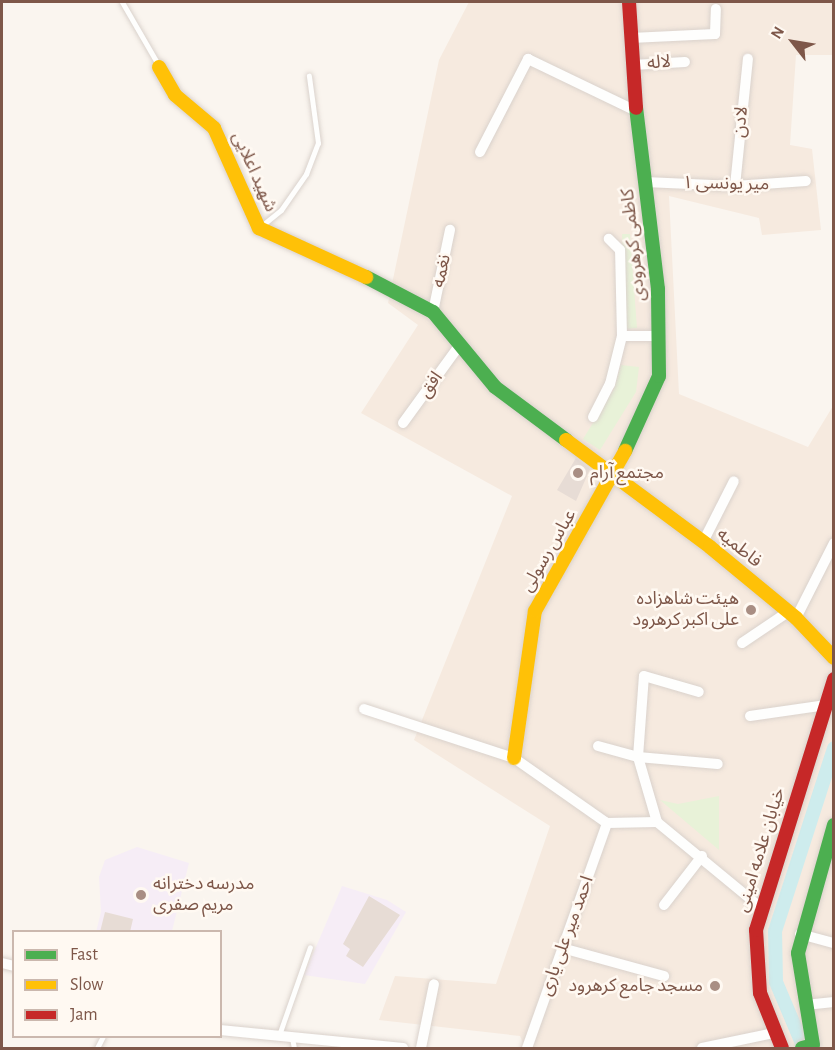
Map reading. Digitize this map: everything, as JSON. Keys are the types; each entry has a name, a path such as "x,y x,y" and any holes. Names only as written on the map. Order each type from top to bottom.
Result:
{"street":[{"name":"کاظمی کرهرودی","path":"614,475 651,401 659,376 658,289 636,111 629,2"},
{"path":"631,38 715,34 716,9"},
{"path":"480,152 528,59 636,111"},
{"name":"لادن","path":"735,186 748,59"},
{"name":"لاله","path":"633,65 685,62"},
{"name":"شهید اعلایی","path":"159,67 176,95 214,128 259,228 407,296 433,312"},
{"name":"میر یونسی ۱","path":"645,182 735,186 806,181"},
{"name":"نغمه","path":"433,312 450,230"},
{"path":"593,417 610,384 622,336 620,250 609,239"},
{"name":"فاطمیه","path":"433,312 495,387 703,542 792,615 834,658"},
{"path":"622,336 659,336"},
{"name":"افق","path":"403,423 459,346"},
{"name":"عباس رسولی","path":"514,758 535,611 614,475"},
{"path":"703,542 734,481"},
{"path":"742,643 792,615 834,543"},
{"path":"699,692 644,676 638,757 657,822 702,856 760,907"},
{"name":"خیابان علامه امینی","path":"777,1043 756,972 760,907 834,679"},
{"path":"750,716 826,705"},
{"path":"364,709 514,758 607,823 657,822"},
{"path":"598,746 638,757 718,765"},
{"name":"احمد میر علی یاری","path":"526,1048 607,823"},
{"path":"811,1047 798,968 800,934 834,825"},
{"path":"664,905 702,856"},
{"path":"800,934 834,943"},
{"path":"562,948 664,976"},
{"path":"421,1048 434,984"},
{"path":"805,1005 834,1002"},
{"path":"222,1030 403,1048"},
{"path":"702,1048 777,1043"}],"lane":[{"path":"122,2 159,67"},
{"path":"259,228 281,210 306,174 318,143 309,76"},
{"path":"279,1035 310,948"},
{"path":"292,1036 294,1048"}],"shaded area":[{"path":"469,2 833,2 833,55 796,55 790,145 812,149 821,230 762,235 759,218 669,196 679,394 808,447 833,406 833,1048 525,1048 520,1036 379,1020 395,976 496,984 550,826 414,740 512,496 361,413 418,325 388,303 439,60"},
{"name":"مدرسه دخترانه مریم صفری","path":"137,847 189,863 172,930 96,930 101,912 99,877 105,860"},
{"path":"342,886 387,900 406,912 365,984 304,975"}],"green space":[{"path":"622,234 630,234 637,328 626,329"},
{"path":"621,365 639,367 636,392 600,450 583,439 614,389"},
{"path":"719,796 719,850 660,800 678,804"}],"building":[{"name":"مجتمع آرام","path":"576,458 590,469 576,501 557,490"},
{"path":"369,896 400,915 363,967 346,956 350,949 343,944"},
{"path":"105,912 133,919 130,930 100,930"}],"waterway":[{"path":"804,1048 776,982 775,931 834,748"}],"traffic: fast":[{"path":"625,451 659,376 658,289 636,108"},
{"path":"366,277 433,312 495,387 566,440"},
{"path":"802,1048 813,1045 798,953 834,825"}],"traffic: slow":[{"path":"159,67 175,95 214,128 259,228 366,277"},
{"path":"566,440 710,547 796,618 834,658"},
{"path":"514,758 535,611 625,451"}],"traffic: jam":[{"path":"629,2 636,108"},
{"path":"782,1048 760,993 756,930 834,679"}],"place":[{"name":"مجتمع آرام","path":"578,473"},
{"name":"هیئت شاهزاده علی اکبر کرهرود","path":"751,610"},
{"name":"مدرسه دخترانه مریم صفری","path":"141,895"},
{"name":"مسجد جامع کرهرود","path":"715,986"}]}
